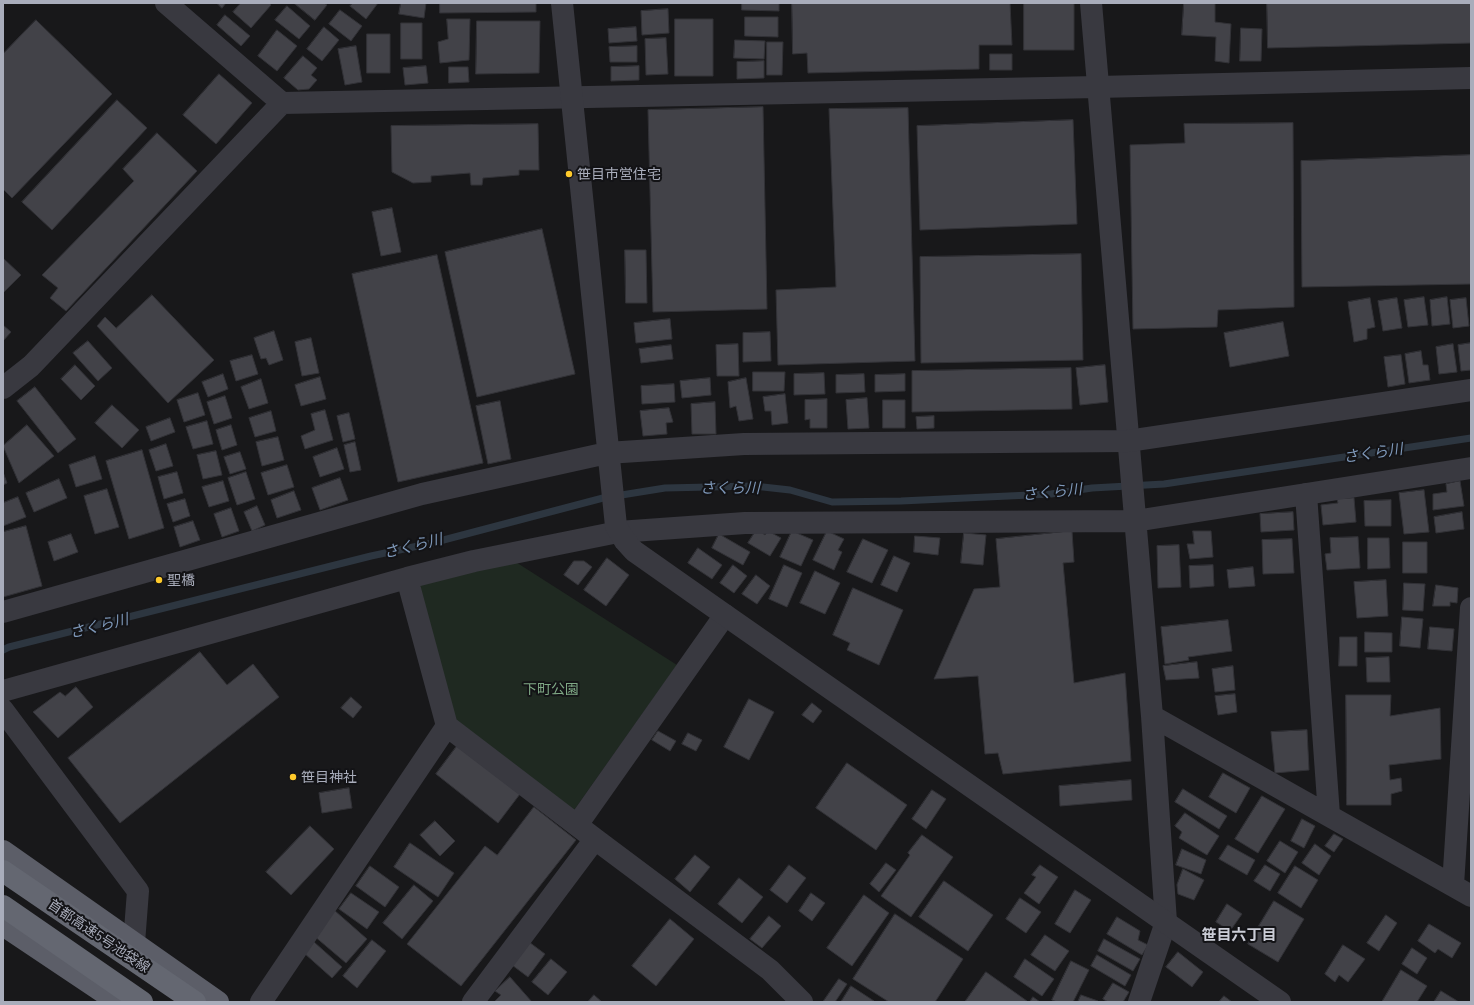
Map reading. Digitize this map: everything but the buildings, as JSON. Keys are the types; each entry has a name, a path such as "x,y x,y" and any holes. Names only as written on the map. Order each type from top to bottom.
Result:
{"highway":[{"path":"3,851 218,1002"},
{"name":"首都高速5号池袋線","path":"3,871 195,1002"},
{"name":"首都高速5号池袋線","path":"3,906 142,1002"},
{"path":"3,925 118,1002"},
{"path":"51,957 107,1002"}],"street":[{"path":"166,3 282,102 1098,87 1471,78"},
{"path":"562,3 609,462 617,529 624,541 634,551 725,615 1280,1002"},
{"path":"1091,3 1152,716 1166,922 1139,1002"},
{"path":"3,388 31,366 282,102"},
{"path":"3,612 422,494 609,462 744,444 1128,441 1471,390"},
{"path":"3,691 406,578 617,529 745,523 1134,511 1306,494 1471,468"},
{"path":"1306,494 1329,815"},
{"path":"406,578 447,726 594,839 770,970 802,1002"},
{"path":"1152,716 1462,891 1471,608"},
{"path":"577,825 725,615"},
{"path":"3,710 138,891 134,943"},
{"path":"261,1002 447,726"},
{"path":"473,1002 594,839"}],"green space":[{"name":"下町公園","path":"511,559 677,665 572,813 453,724 417,581"}],"waterway":[{"name":"さくら川","path":"3,650 9,647 371,556 432,543 603,498 665,488 754,486 790,490 832,502 901,501 1051,494 1092,488 1164,484 1471,438"}],"place":[{"name":"笹目市営住宅","path":"569,174"},
{"name":"聖橋","path":"159,580"},
{"name":"笹目神社","path":"293,777"}],"district":[{"name":"笹目六丁目","path":"1239,935"}]}
